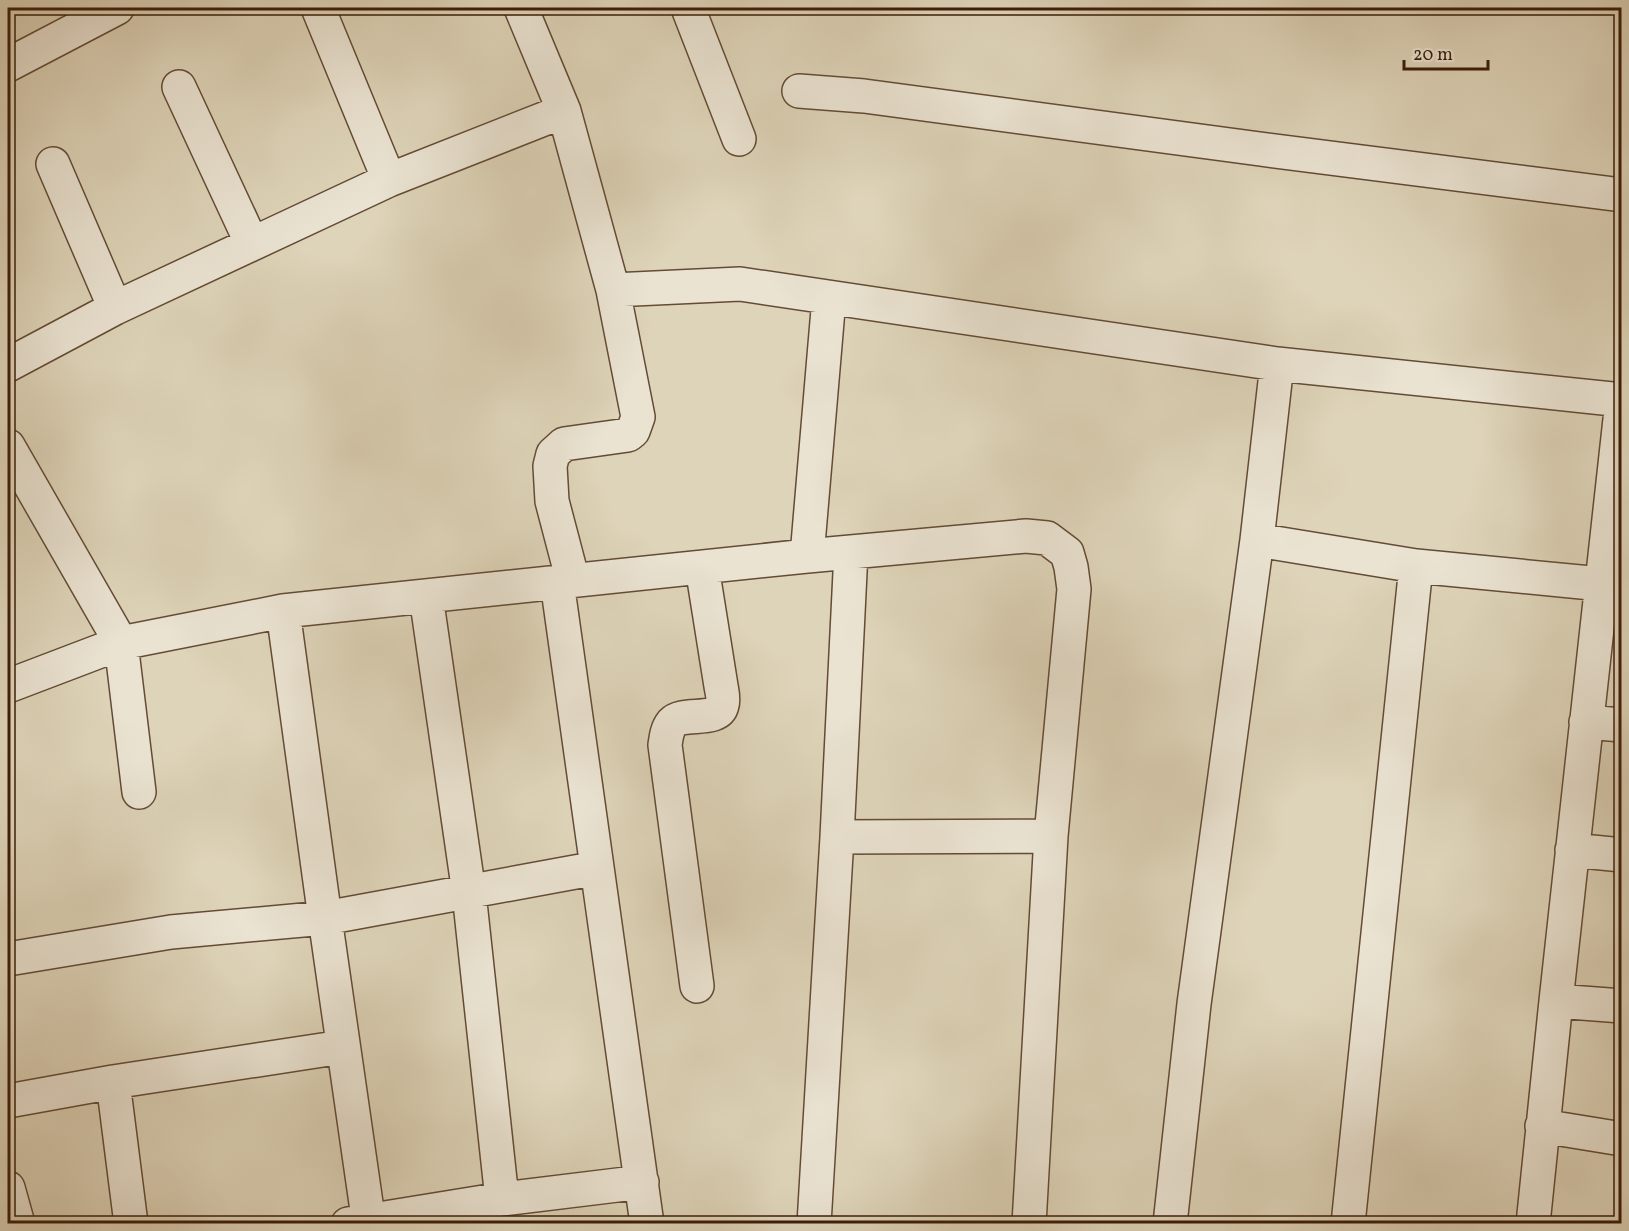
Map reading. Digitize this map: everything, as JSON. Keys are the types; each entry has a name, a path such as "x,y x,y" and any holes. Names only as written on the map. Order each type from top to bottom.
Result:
{"street":[{"path":"8,65 117,8"},
{"path":"318,8 389,180"},
{"path":"521,8 564,111 614,290 638,411 633,430 628,435 564,444 553,454 550,466 552,501 565,581 597,868 647,1224"},
{"path":"688,8 739,139"},
{"path":"179,87 252,244"},
{"path":"799,91 864,96 1622,195"},
{"path":"8,365 115,308 389,180 564,111"},
{"path":"53,164 115,308"},
{"path":"614,290 740,284 1277,364 1622,400 1612,585 1586,722 1533,1224"},
{"path":"807,556 829,298"},
{"path":"1170,1224 1194,1004 1257,540 1277,364"},
{"path":"11,462 121,643 139,792"},
{"path":"8,686 121,643 283,611 807,556 1026,536 1047,538 1067,553 1074,590 1051,836 1029,1224"},
{"path":"1257,540 1416,566 1612,585"},
{"path":"814,1224 851,552"},
{"path":"1348,1224 1416,566"},
{"path":"697,986 665,746 670,726 674,721 713,714 720,710 723,704 702,567"},
{"path":"426,596 469,892 502,1199"},
{"path":"283,611 342,1047 362,1223 502,1199 642,1182"},
{"path":"1586,722 1622,725"},
{"path":"837,837 1051,836"},
{"path":"1572,849 1622,855"},
{"path":"8,958 171,932 325,918 597,868"},
{"path":"1556,1001 1622,1006"},
{"path":"8,1101 113,1082 342,1047"},
{"path":"113,1082 131,1224"},
{"path":"1542,1126 1622,1139"},
{"path":"8,1190 18,1224"}]}
